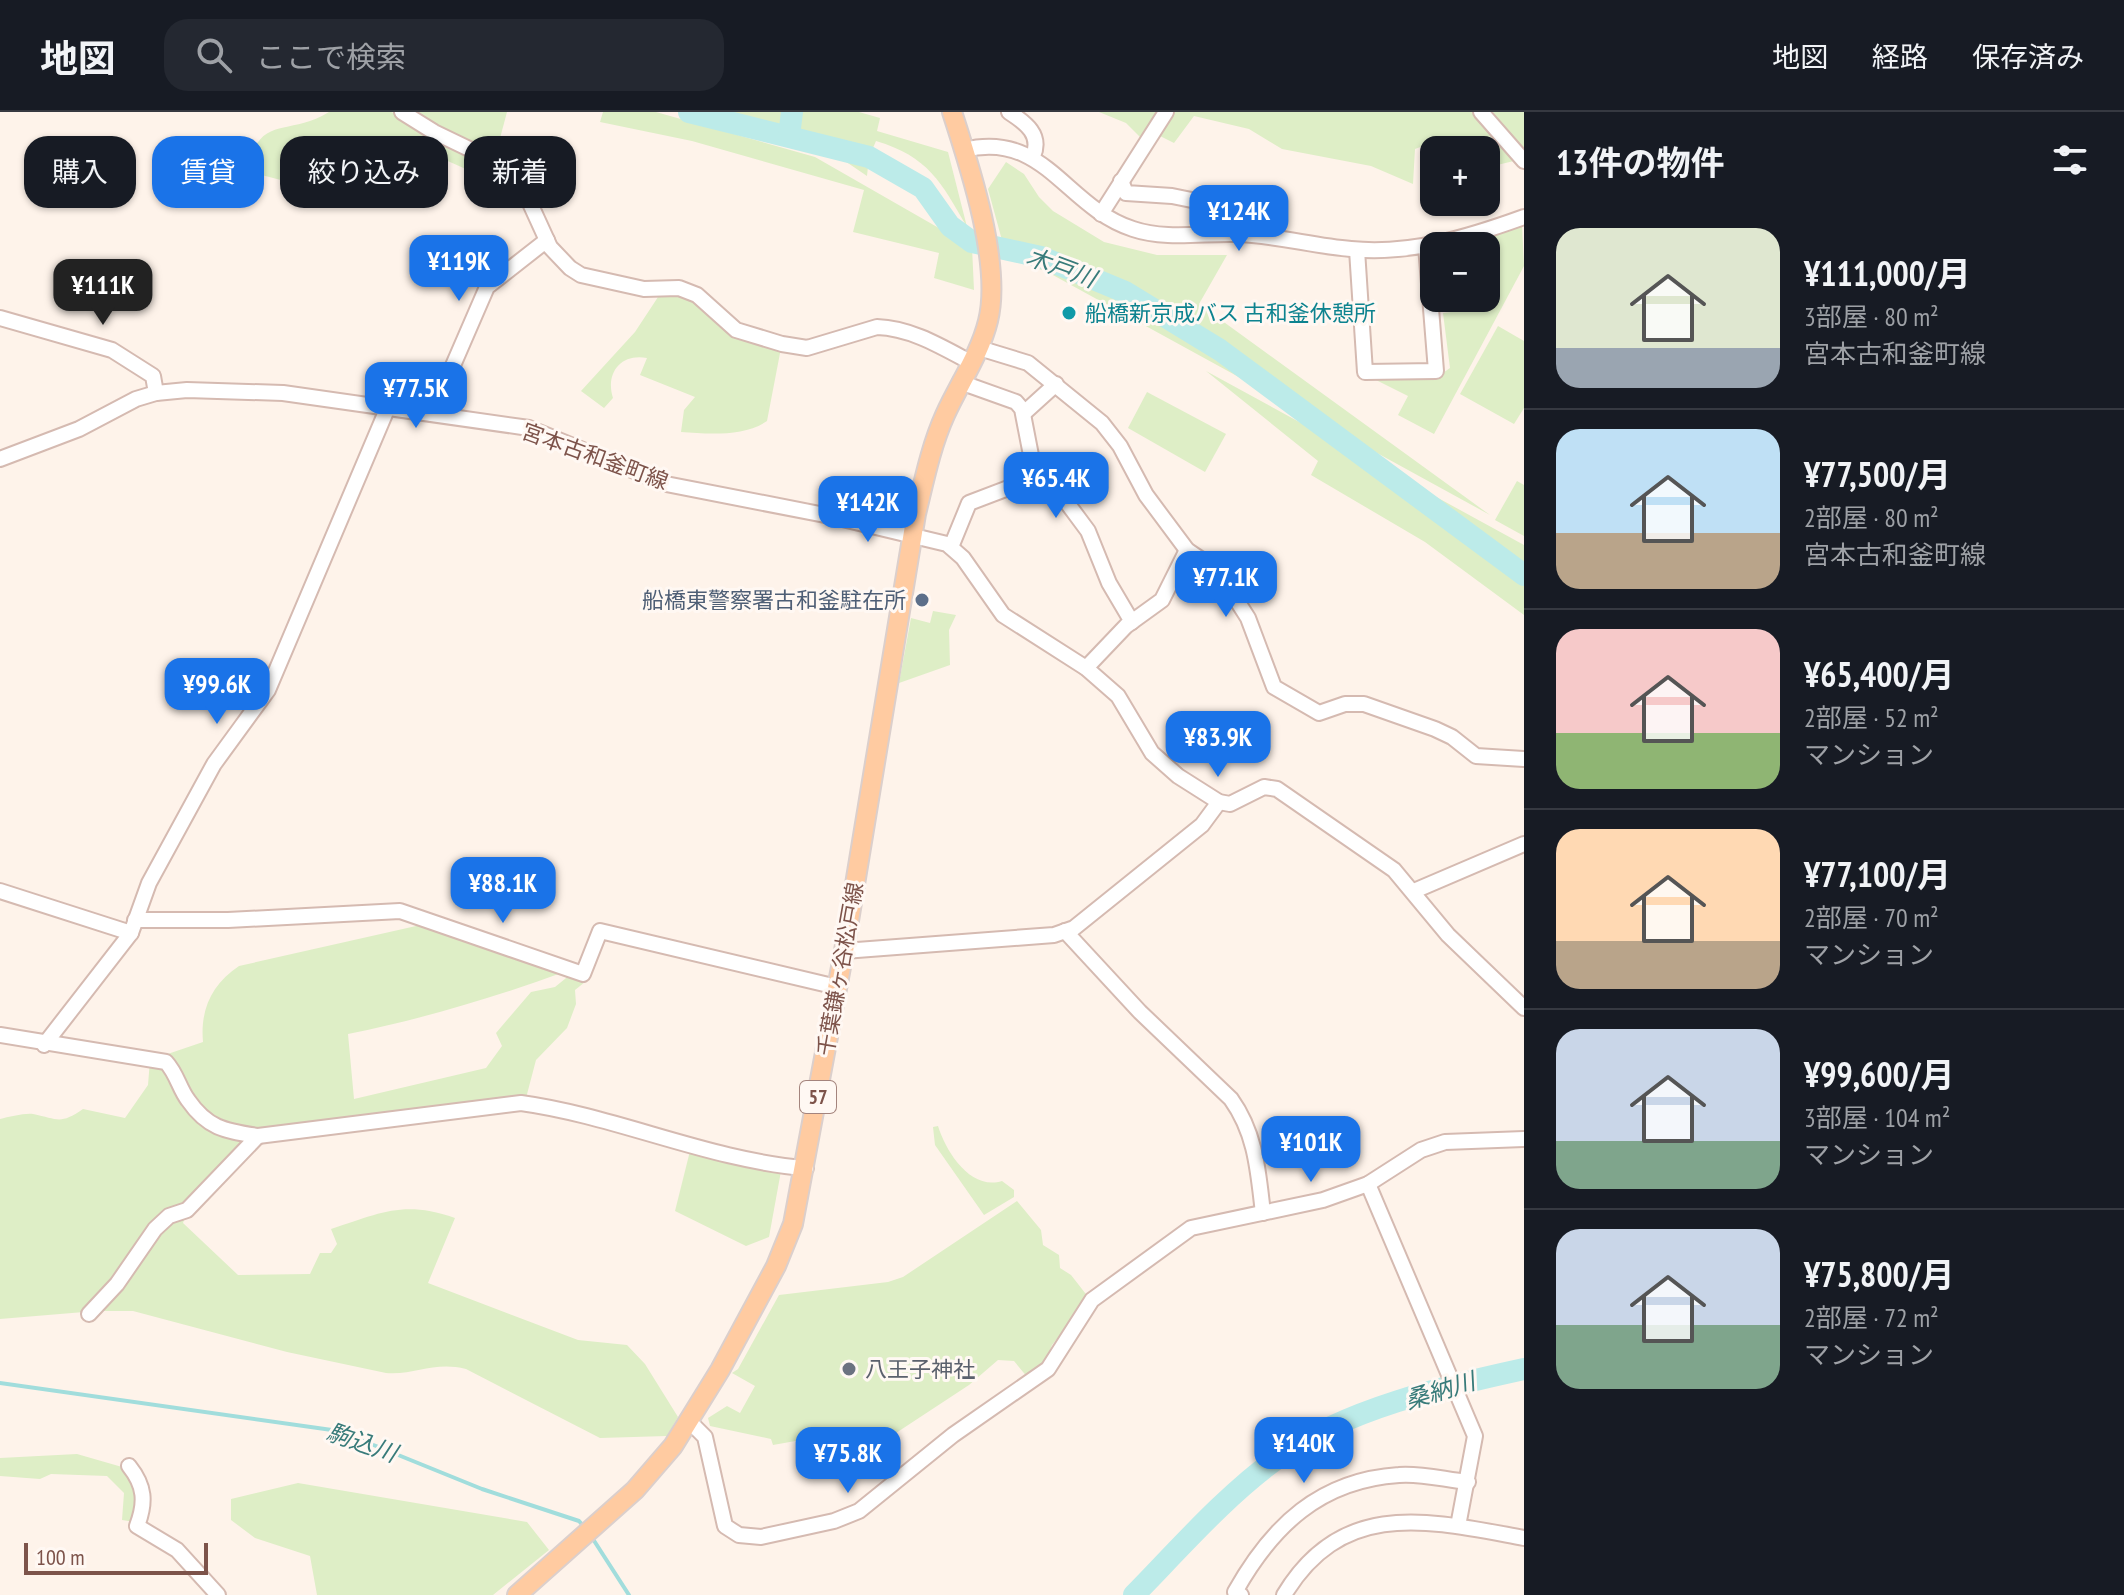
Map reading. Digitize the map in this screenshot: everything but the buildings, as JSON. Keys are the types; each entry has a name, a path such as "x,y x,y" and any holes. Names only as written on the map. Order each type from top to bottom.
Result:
{"main road":[{"name":"57","path":"952,112 964,150"},
{"name":"千葉鎌ヶ谷松戸線","path":"517,1595 653,1472 690,1422 776,1266 793,1224 806,1168 844,951 913,534 931,454 960,382 975,356 992,301 990,262 964,150"}],"street":[{"path":"402,112 434,132 490,159 515,178 524,190 547,240 570,268 581,275 644,289 679,288 697,295 723,321 754,337 807,348 877,327 887,327 975,356 1028,363 1108,429 1146,495 1187,550 1218,571 1248,618 1269,680 1278,692 1319,713 1345,704 1364,704 1435,729 1476,756 1524,759"},
{"path":"1009,112 1035,135 1038,145 1033,156"},
{"path":"1101,214 1166,112"},
{"path":"1481,112 1524,161"},
{"path":"964,150 999,146 1033,156 1084,203 1133,229 1159,234 1271,237 1357,250 1384,251 1420,247"},
{"path":"1121,181 1126,193 1172,196 1216,205 1271,237"},
{"path":"1473,232 1524,217"},
{"path":"432,414 487,287 547,240"},
{"path":"1357,250 1365,372 1436,371 1431,312"},
{"path":"0,318 112,350 153,376 156,393"},
{"path":"960,382 1016,402 1024,413 1035,476 1062,496 1088,531 1109,583 1132,622"},
{"path":"1024,413 1056,384"},
{"name":"宮本古和釜町線","path":"0,459 79,429 136,399 156,393 239,390 388,407 546,433 666,484 913,534 951,547"},
{"path":"44,1045 133,927 149,883 214,764 268,690 388,407"},
{"path":"1035,476 969,503 951,547 963,558 1003,615 1086,668 1118,696 1152,753 1178,776 1219,802 1230,804 1264,787 1277,789 1370,850 1414,891 1448,935 1524,1008"},
{"path":"1086,668 1132,622 1162,600 1187,550"},
{"path":"844,951 1054,935 1074,928 1202,825 1219,802"},
{"path":"1414,891 1524,844"},
{"path":"0,891 133,927 400,911 583,974 600,931 837,987"},
{"path":"1065,931 1130,1002 1231,1099 1242,1114 1255,1144 1263,1213"},
{"path":"0,1035 44,1045 166,1062 174,1070 187,1100 220,1130 258,1136 521,1103 557,1108 750,1159 806,1168"},
{"path":"89,1314 117,1284 155,1229 169,1216 187,1210 258,1136"},
{"path":"690,1422 705,1437 725,1526 739,1535 761,1537 834,1521 859,1511 953,1435 1048,1369 1092,1300 1191,1228 1323,1200 1368,1184 1434,1145 1460,1140 1524,1139"},
{"path":"1368,1184 1475,1436 1458,1526"},
{"path":"129,1466 141,1481 144,1507 137,1526 177,1550 218,1595"},
{"path":"1241,1595 1235,1592 1251,1563 1275,1532 1307,1504 1351,1483 1401,1475 1468,1482"},
{"path":"1284,1595 1317,1555 1352,1533 1399,1521 1458,1526 1524,1538"}],"green space":[{"path":"329,112 391,112 443,136 280,136 280,180 264,176 264,137 277,129 314,120"},
{"path":"414,112 507,112 501,136 464,136 464,140"},
{"path":"603,112 656,112 815,157 972,247 974,290 934,278 939,253 853,232 864,190 692,141 600,122"},
{"path":"694,112 786,112 783,136"},
{"path":"796,112 859,112 880,118 877,131 948,152 967,227 941,184 921,163 894,147 876,141 869,157 867,176 820,144 791,140"},
{"path":"1099,112 1156,112 1143,140 1126,123"},
{"path":"1175,112 1478,112 1498,136 1420,136 1420,147 1415,149 1413,184 1371,166 1282,149 1249,129 1194,116 1174,143 1160,136"},
{"path":"1486,112 1524,112 1524,158"},
{"path":"1500,138 1518,160 1500,164"},
{"path":"448,139 464,149 464,169 448,162"},
{"path":"1006,162 1024,174 1053,211 1104,242 1157,255 1227,255 1199,304 1490,515 1051,274 1006,255 988,189"},
{"path":"1522,225 1524,266 1500,311 1500,232"},
{"path":"678,290 781,348 767,421 737,432 681,432 684,410 695,397 640,375 647,358 630,359 617,367 611,380 613,398 604,408 581,391 635,332 660,294"},
{"path":"1499,312 1434,434 1398,415 1408,396 1366,375 1440,375 1450,368 1443,313"},
{"path":"1498,326 1524,341 1524,408 1514,424 1460,394"},
{"path":"1206,371 1524,545 1524,615 1425,542 1311,475 1318,461"},
{"path":"1147,392 1226,434 1205,472 1128,428"},
{"path":"1517,481 1524,485 1524,536 1495,520"},
{"path":"933,611 956,615 949,630 950,665 899,683 911,618 930,623"},
{"path":"425,924 564,972 457,1007 348,1034 354,1099 486,1068 502,1046 496,1033 531,992 555,987 571,974 587,971 585,982 575,990 576,1004 567,1028 536,1060 526,1098 259,1131 187,1212 183,1223 238,1275 310,1274 320,1253 331,1253 337,1244 331,1229 406,1209 455,1218 428,1283 578,1340 627,1345 645,1364 678,1417 667,1436 600,1438 466,1369 455,1367 386,1373 287,1352 133,1311 0,1319 0,1119 29,1114 64,1119 83,1109 125,1118 148,1085 150,1060 203,1042 204,1019 210,998 222,981 239,966"},
{"path":"938,1126 947,1147 961,1167 980,1180 991,1183 1002,1181 1014,1190 1014,1197 984,1215 935,1145 933,1127"},
{"path":"691,1147 781,1171 769,1237 746,1246 675,1211"},
{"path":"1017,1201 1041,1230 1043,1245 1059,1255 1060,1268 1071,1275 1089,1298 1052,1345 1044,1365 1028,1378 1014,1361 998,1360 969,1385 896,1433 858,1446 814,1453 801,1440 773,1445 771,1439 710,1426 708,1418 727,1406 740,1413 755,1386 732,1373 738,1369 779,1295 888,1282 903,1277"},
{"path":"77,1454 129,1469 139,1482 135,1522 122,1520 124,1493 107,1476 51,1474 40,1479 0,1476 0,1458"},
{"path":"298,1483 527,1522 549,1550 493,1595 317,1595 310,1556 255,1538 231,1520 231,1499"}],"waterway":[{"name":"木戸川","path":"689,112 869,157 923,188 950,226 972,242 1041,257 1125,292 1220,350 1524,575"},
{"path":"789,136 792,112"},
{"name":"桑納川","path":"1134,1595 1240,1488 1305,1440 1334,1425 1397,1401 1524,1369"},
{"name":"駒込川","path":"0,1383 339,1431 482,1489 579,1521 586,1529"},
{"name":"駒込川","path":"591,1536 629,1595"}],"place":[{"name":"船橋新京成バス 古和釜休憩所","path":"1069,313"},
{"name":"船橋東警察署古和釜駐在所","path":"922,600"},
{"name":"八王子神社","path":"849,1369"}]}
